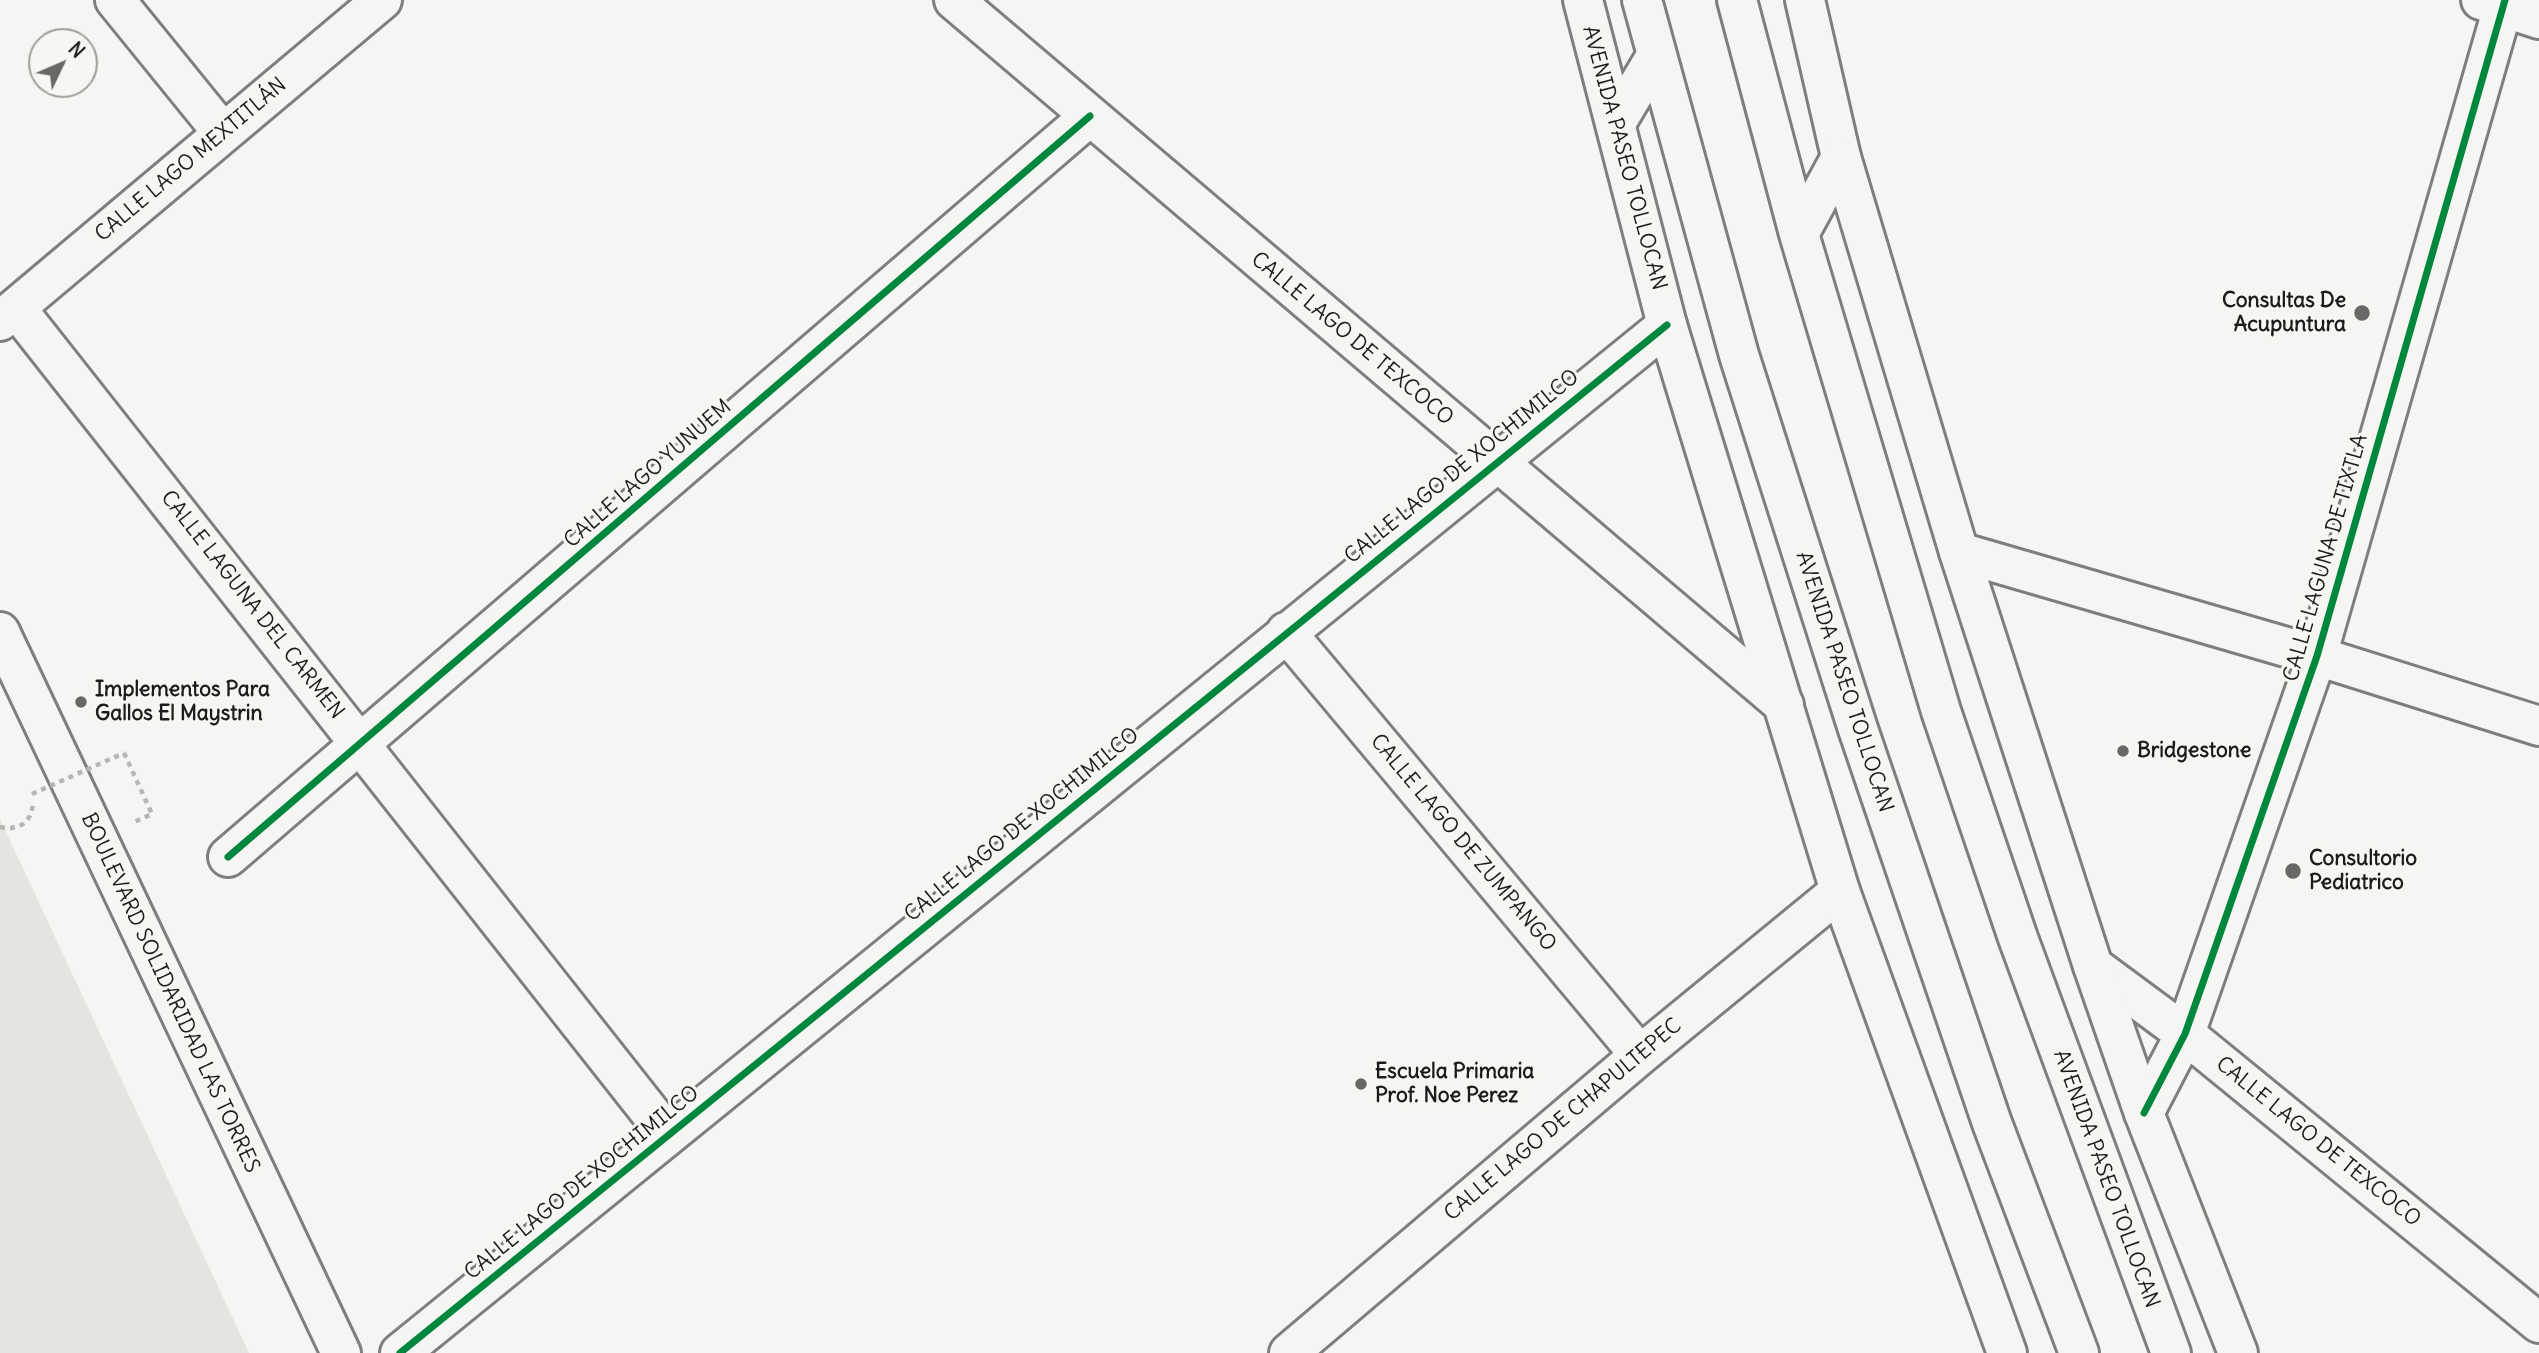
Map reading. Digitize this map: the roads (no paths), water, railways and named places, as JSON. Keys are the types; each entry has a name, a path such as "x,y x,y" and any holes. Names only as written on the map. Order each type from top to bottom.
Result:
{"main road":[{"path":"115,0 223,133"},
{"name":"CALLE LAGO MEXTITLÁN","path":"8,314 382,0"},
{"name":"CALLE LAGO DE TEXCOCO","path":"954,0 1784,705"},
{"name":"AVENIDA PASEO TOLLOCAN","path":"1583,0 1667,325 1840,891 2007,1353"},
{"name":"AVENIDA PASEO TOLLOCAN","path":"1642,0 1739,355 1857,726 1992,1124 2078,1353"},
{"name":"AVENIDA PASEO TOLLOCAN","path":"1737,0 1799,234 1949,736 2022,951 2171,1353"},
{"path":"1805,0 1841,157 1959,552 2093,966 2144,1113 2238,1353"},
{"path":"2496,2 2539,19"},
{"name":"CALLE LAGUNA DE TIXTLA","path":"2144,1113 2185,1034 2317,656 2496,2"},
{"path":"1616,123 1656,56"},
{"name":"CALLE LAGO YUNUEM","path":"228,858 1090,116"},
{"path":"1799,234 1841,157"},
{"name":"CALLE LAGUNA DEL CARMEN","path":"8,314 362,744 668,1135"},
{"name":"CALLE LAGO DE XOCHIMILCO","path":"400,1353 1667,325"},
{"path":"1959,552 2317,656 2539,726"},
{"name":"BOULEVARD SOLIDARIDAD LAS TORRES","path":"0,632 341,1353"},
{"name":"CALLE LAGO DE ZUMPANGO","path":"1286,632 1640,1055"},
{"name":"CALLE LAGO DE CHAPULTEPEC","path":"1289,1353 1640,1055 1840,891"},
{"name":"CALLE LAGO DE TEXCOCO","path":"2093,966 2185,1034 2539,1323"}],"place":[{"name":"Consultas De Acupuntura","path":"2362,313"},
{"name":"Implementos Para Gallos El Maystrin","path":"81,702"},
{"name":"Bridgestone","path":"2123,751"},
{"name":"Consultorio Pediatrico","path":"2293,871"},
{"name":"Escuela Primaria Prof. Noe Perez","path":"1361,1084"}]}
